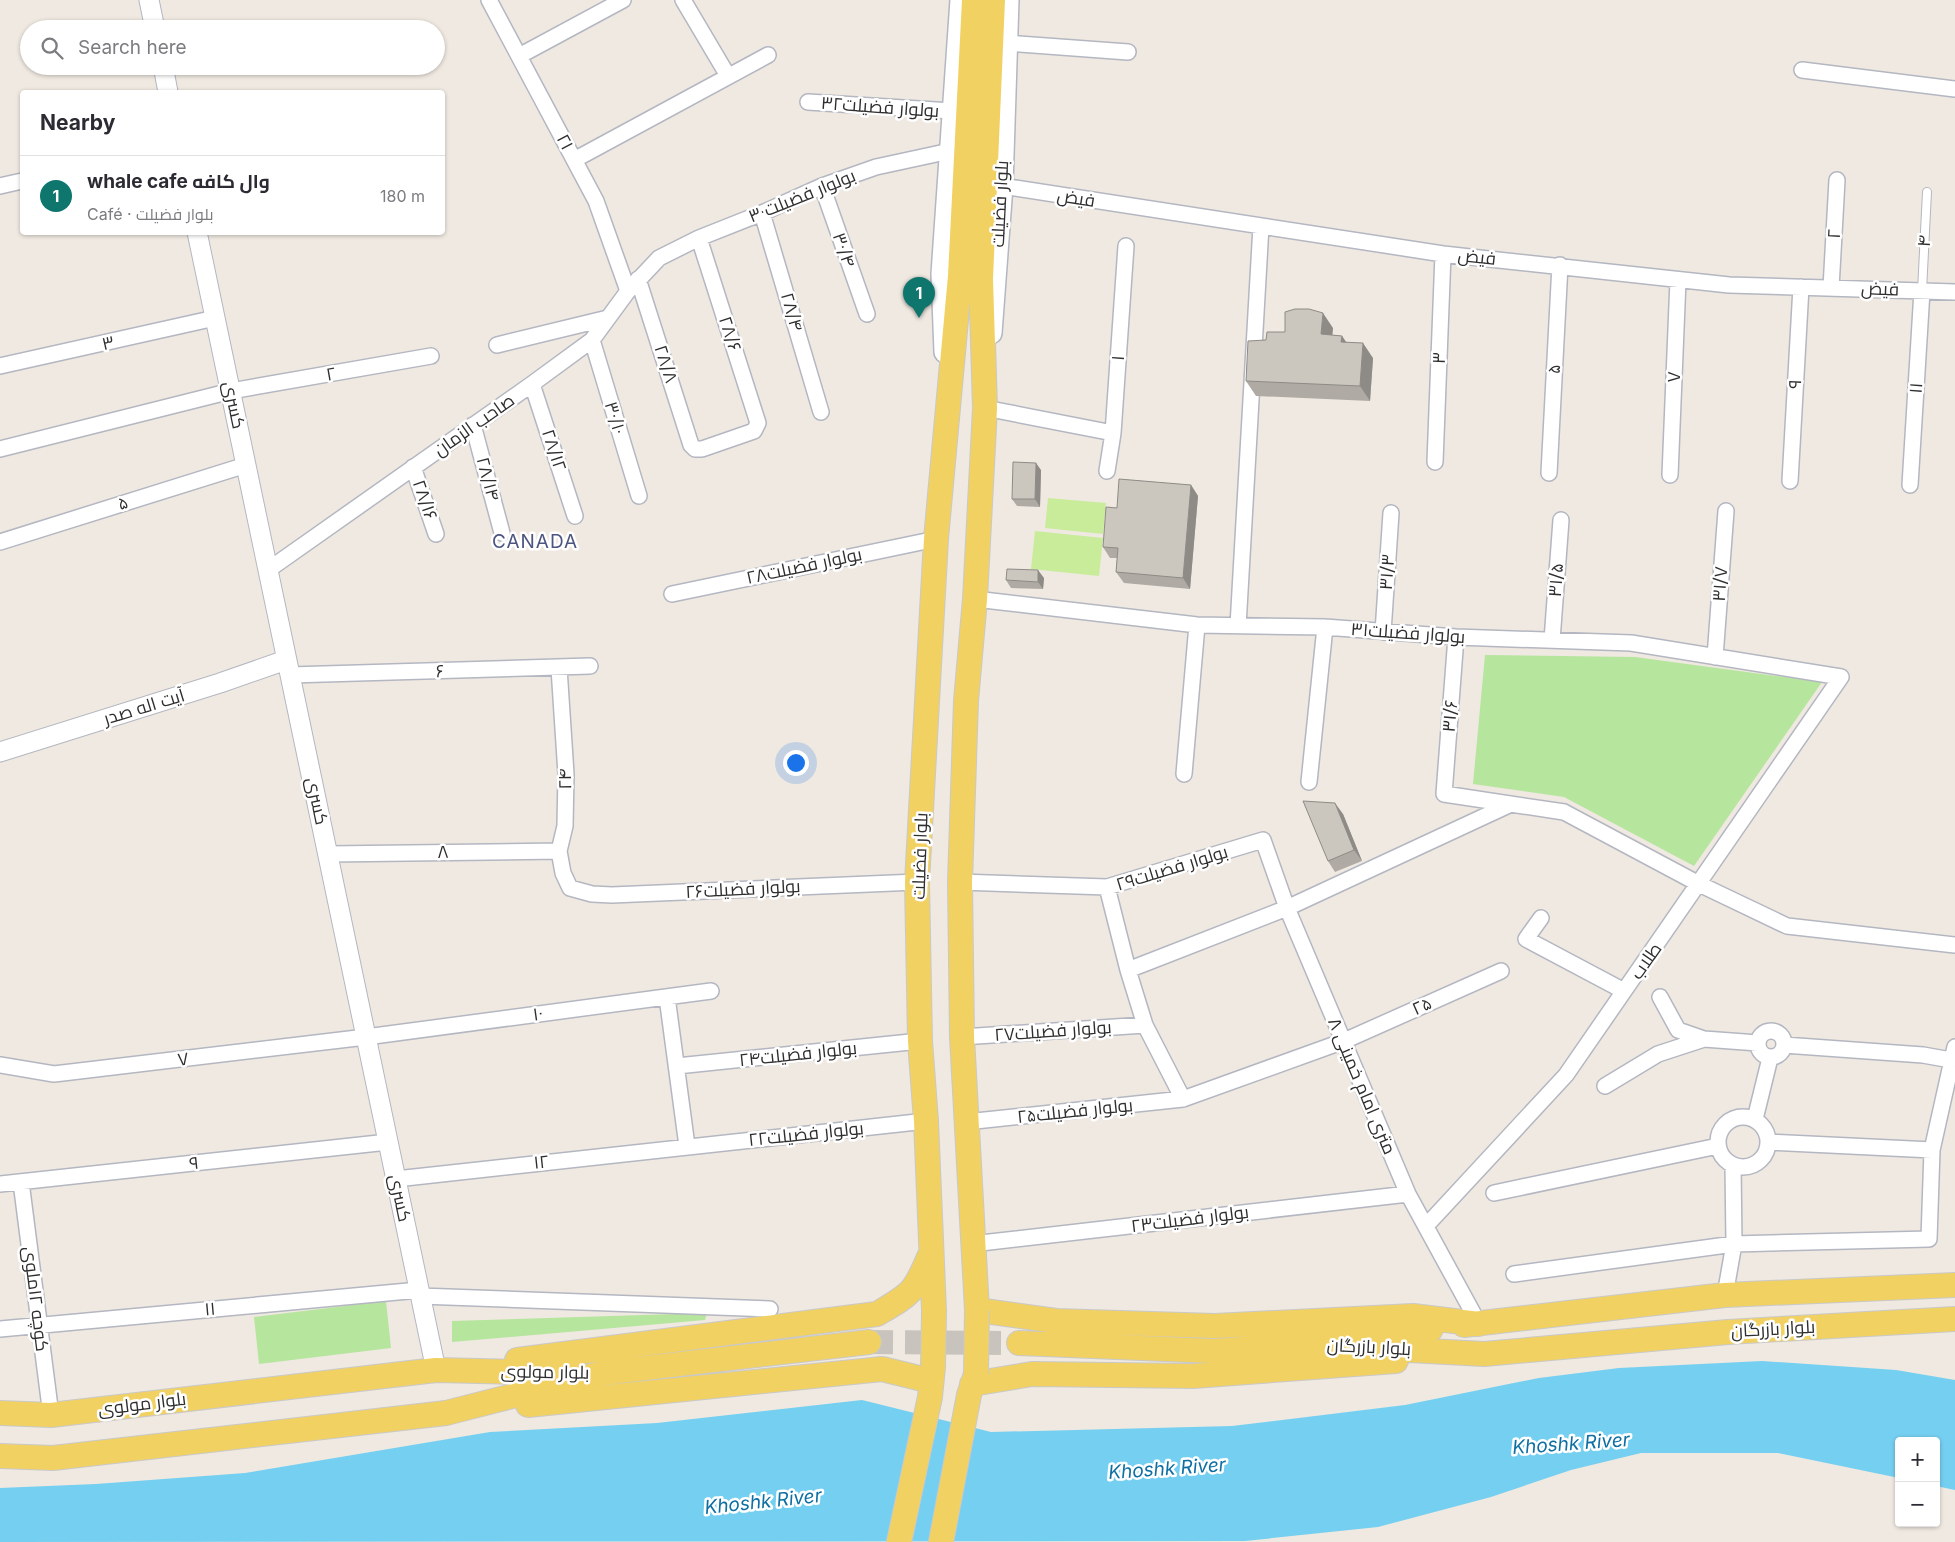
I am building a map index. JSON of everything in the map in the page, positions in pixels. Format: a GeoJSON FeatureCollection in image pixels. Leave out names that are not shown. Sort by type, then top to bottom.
{"type":"FeatureCollection","features":[{"type":"Feature","properties":{"kind":"main road","name":"بلوار فضیلت"},"geometry":{"type":"LineString","coordinates":[[947,401],[942,274],[960,0]]}},
{"type":"Feature","properties":{"kind":"main road","name":"بلوار فضیلت"},"geometry":{"type":"LineString","coordinates":[[974,0],[970,278],[985,408]]}},
{"type":"Feature","properties":{"kind":"main road","name":"بلوار فضیلت"},"geometry":{"type":"LineString","coordinates":[[899,1542],[931,1382],[934,1310],[926,1121],[920,1041],[917,882],[936,539],[947,401],[970,278],[993,0]]}},
{"type":"Feature","properties":{"kind":"main road","name":"بلوار فضیلت"},"geometry":{"type":"LineString","coordinates":[[941,1542],[972,1384],[977,1310],[962,1037],[960,882],[966,701],[975,599],[985,408],[1002,186],[1008,0]]}},
{"type":"Feature","properties":{"kind":"main road"},"geometry":{"type":"LineString","coordinates":[[928,698],[966,701]]}},
{"type":"Feature","properties":{"kind":"main road"},"geometry":{"type":"LineString","coordinates":[[436,1370],[877,1314],[904,1298],[917,1285],[932,1250]]}},
{"type":"Feature","properties":{"kind":"main road","name":"بلوار بازرگان"},"geometry":{"type":"LineString","coordinates":[[1310,1344],[1725,1295],[1955,1285]]}},
{"type":"Feature","properties":{"kind":"main road"},"geometry":{"type":"LineString","coordinates":[[977,1310],[1056,1321],[1205,1326],[1413,1316],[1479,1324]]}},
{"type":"Feature","properties":{"kind":"main road","name":"بلوار بازرگان"},"geometry":{"type":"LineString","coordinates":[[1310,1344],[1484,1354],[1728,1332],[1955,1319]]}},
{"type":"Feature","properties":{"kind":"main road"},"geometry":{"type":"LineString","coordinates":[[603,1374],[868,1342]]}},
{"type":"Feature","properties":{"kind":"main road"},"geometry":{"type":"LineString","coordinates":[[1019,1343],[1214,1351],[1310,1344]]}},
{"type":"Feature","properties":{"kind":"main road"},"geometry":{"type":"LineString","coordinates":[[972,1384],[1032,1374],[1193,1376],[1484,1354]]}},
{"type":"Feature","properties":{"kind":"main road"},"geometry":{"type":"LineString","coordinates":[[446,1413],[882,1369],[931,1382]]}},
{"type":"Feature","properties":{"kind":"main road","name":"بلوار مولوی"},"geometry":{"type":"LineString","coordinates":[[0,1413],[51,1415],[436,1370],[603,1374]]}},
{"type":"Feature","properties":{"kind":"main road","name":"بلوار مولوی"},"geometry":{"type":"LineString","coordinates":[[0,1456],[53,1458],[446,1413],[603,1374]]}},
{"type":"Feature","properties":{"kind":"street"},"geometry":{"type":"LineString","coordinates":[[149,0],[153,20]]}},
{"type":"Feature","properties":{"kind":"street","name":"۲۱"},"geometry":{"type":"LineString","coordinates":[[489,0],[596,201],[628,291]]}},
{"type":"Feature","properties":{"kind":"street"},"geometry":{"type":"LineString","coordinates":[[519,56],[623,0]]}},
{"type":"Feature","properties":{"kind":"street"},"geometry":{"type":"LineString","coordinates":[[683,0],[728,76]]}},
{"type":"Feature","properties":{"kind":"street"},"geometry":{"type":"LineString","coordinates":[[1006,44],[1128,52]]}},
{"type":"Feature","properties":{"kind":"street"},"geometry":{"type":"LineString","coordinates":[[574,160],[768,55]]}},
{"type":"Feature","properties":{"kind":"street"},"geometry":{"type":"LineString","coordinates":[[1802,70],[1955,89]]}},
{"type":"Feature","properties":{"kind":"street"},"geometry":{"type":"LineString","coordinates":[[165,75],[168,90]]}},
{"type":"Feature","properties":{"kind":"street","name":"بولوار فضیلت۳۲"},"geometry":{"type":"LineString","coordinates":[[808,102],[952,111]]}},
{"type":"Feature","properties":{"kind":"street","name":"بولوار فضیلت۳۰"},"geometry":{"type":"LineString","coordinates":[[659,258],[699,238],[762,213],[822,186],[876,167],[950,151]]}},
{"type":"Feature","properties":{"kind":"street","name":"۲"},"geometry":{"type":"LineString","coordinates":[[1832,288],[1837,180]]}},
{"type":"Feature","properties":{"kind":"street"},"geometry":{"type":"LineString","coordinates":[[0,186],[20,181]]}},
{"type":"Feature","properties":{"kind":"street","name":"۳۰/۴"},"geometry":{"type":"LineString","coordinates":[[822,186],[867,314]]}},
{"type":"Feature","properties":{"kind":"street","name":"فیض"},"geometry":{"type":"LineString","coordinates":[[1002,186],[1443,254],[1729,285],[1955,292]]}},
{"type":"Feature","properties":{"kind":"street","name":"۲۸/۴"},"geometry":{"type":"LineString","coordinates":[[762,213],[821,412]]}},
{"type":"Feature","properties":{"kind":"street"},"geometry":{"type":"LineString","coordinates":[[1238,626],[1261,226]]}},
{"type":"Feature","properties":{"kind":"street","name":"کسری"},"geometry":{"type":"LineString","coordinates":[[199,235],[436,1370]]}},
{"type":"Feature","properties":{"kind":"street","name":"۲۸/۶"},"geometry":{"type":"LineString","coordinates":[[696,449],[702,449],[754,430],[758,423],[699,238]]}},
{"type":"Feature","properties":{"kind":"street","name":"۱"},"geometry":{"type":"LineString","coordinates":[[1107,471],[1113,433],[1126,246]]}},
{"type":"Feature","properties":{"kind":"street","name":"۳"},"geometry":{"type":"LineString","coordinates":[[1435,462],[1443,254]]}},
{"type":"Feature","properties":{"kind":"street","name":"صاحب الزمان"},"geometry":{"type":"LineString","coordinates":[[268,570],[592,340],[628,291],[659,258]]}},
{"type":"Feature","properties":{"kind":"street","name":"۵"},"geometry":{"type":"LineString","coordinates":[[1549,473],[1560,266]]}},
{"type":"Feature","properties":{"kind":"street","name":"۲۸/۸"},"geometry":{"type":"LineString","coordinates":[[638,279],[692,445],[696,449]]}},
{"type":"Feature","properties":{"kind":"street","name":"۷"},"geometry":{"type":"LineString","coordinates":[[1670,475],[1678,280]]}},
{"type":"Feature","properties":{"kind":"street","name":"۹"},"geometry":{"type":"LineString","coordinates":[[1790,481],[1801,287]]}},
{"type":"Feature","properties":{"kind":"street","name":"۱۱"},"geometry":{"type":"LineString","coordinates":[[1910,485],[1922,290]]}},
{"type":"Feature","properties":{"kind":"street","name":"۳"},"geometry":{"type":"LineString","coordinates":[[0,366],[215,318]]}},
{"type":"Feature","properties":{"kind":"street"},"geometry":{"type":"LineString","coordinates":[[497,345],[608,318]]}},
{"type":"Feature","properties":{"kind":"street","name":"۳۰/۱۰"},"geometry":{"type":"LineString","coordinates":[[592,340],[639,496]]}},
{"type":"Feature","properties":{"kind":"street","name":"۲"},"geometry":{"type":"LineString","coordinates":[[0,449],[231,391],[432,356]]}},
{"type":"Feature","properties":{"kind":"street","name":"۲۸/۱۲"},"geometry":{"type":"LineString","coordinates":[[532,384],[575,516]]}},
{"type":"Feature","properties":{"kind":"street"},"geometry":{"type":"LineString","coordinates":[[985,408],[1113,433]]}},
{"type":"Feature","properties":{"kind":"street","name":"۲۸/۱۴"},"geometry":{"type":"LineString","coordinates":[[473,425],[502,534]]}},
{"type":"Feature","properties":{"kind":"street","name":"۵"},"geometry":{"type":"LineString","coordinates":[[1,536],[246,465]]}},
{"type":"Feature","properties":{"kind":"street","name":"۲۸/۱۶"},"geometry":{"type":"LineString","coordinates":[[413,467],[436,534]]}},
{"type":"Feature","properties":{"kind":"street","name":"۳۱/۷"},"geometry":{"type":"LineString","coordinates":[[1715,657],[1726,511]]}},
{"type":"Feature","properties":{"kind":"street","name":"۳۱/۳"},"geometry":{"type":"LineString","coordinates":[[1384,632],[1391,513]]}},
{"type":"Feature","properties":{"kind":"street","name":"۳۱/۵"},"geometry":{"type":"LineString","coordinates":[[1552,640],[1561,520]]}},
{"type":"Feature","properties":{"kind":"street","name":"بولوار فضیلت۲۸"},"geometry":{"type":"LineString","coordinates":[[672,594],[936,539]]}},
{"type":"Feature","properties":{"kind":"street","name":"بولوار فضیلت۳۱"},"geometry":{"type":"LineString","coordinates":[[975,599],[1197,625],[1325,627],[1456,637],[1631,643],[1841,677]]}},
{"type":"Feature","properties":{"kind":"street"},"geometry":{"type":"LineString","coordinates":[[1184,774],[1197,625]]}},
{"type":"Feature","properties":{"kind":"street"},"geometry":{"type":"LineString","coordinates":[[1310,782],[1325,627]]}},
{"type":"Feature","properties":{"kind":"street","name":"۳۱/۶"},"geometry":{"type":"LineString","coordinates":[[1456,637],[1444,794],[1511,804]]}},
{"type":"Feature","properties":{"kind":"street","name":"۶"},"geometry":{"type":"LineString","coordinates":[[288,667],[559,668],[590,666]]}},
{"type":"Feature","properties":{"kind":"street","name":"آیت اله صدر"},"geometry":{"type":"LineString","coordinates":[[0,752],[220,683],[288,667]]}},
{"type":"Feature","properties":{"kind":"street","name":"۲۴"},"geometry":{"type":"LineString","coordinates":[[559,668],[566,774],[565,826],[559,851],[562,873],[570,888]]}},
{"type":"Feature","properties":{"kind":"street","name":"طلاب"},"geometry":{"type":"LineString","coordinates":[[1426,1226],[1566,1075],[1700,884],[1841,677]]}},
{"type":"Feature","properties":{"kind":"street"},"geometry":{"type":"LineString","coordinates":[[1128,970],[1288,908],[1511,804],[1564,812],[1700,884],[1787,926],[1955,946]]}},
{"type":"Feature","properties":{"kind":"street","name":"بولوار فضیلت۲۹"},"geometry":{"type":"LineString","coordinates":[[960,882],[1107,887],[1263,840]]}},
{"type":"Feature","properties":{"kind":"street","name":"۸ متری امام خمینی"},"geometry":{"type":"LineString","coordinates":[[1263,840],[1288,908],[1408,1194],[1479,1324]]}},
{"type":"Feature","properties":{"kind":"street","name":"۸"},"geometry":{"type":"LineString","coordinates":[[328,854],[559,851]]}},
{"type":"Feature","properties":{"kind":"street","name":"بولوار فضیلت۲۶"},"geometry":{"type":"LineString","coordinates":[[570,888],[592,894],[612,895],[917,882]]}},
{"type":"Feature","properties":{"kind":"street"},"geometry":{"type":"LineString","coordinates":[[1107,887],[1128,970],[1145,1024],[1183,1099]]}},
{"type":"Feature","properties":{"kind":"street"},"geometry":{"type":"LineString","coordinates":[[1541,918],[1526,939],[1624,991]]}},
{"type":"Feature","properties":{"kind":"street","name":"۲۵"},"geometry":{"type":"LineString","coordinates":[[1183,1099],[1344,1041],[1501,971]]}},
{"type":"Feature","properties":{"kind":"street","name":"۱۰"},"geometry":{"type":"LineString","coordinates":[[366,1037],[711,991]]}},
{"type":"Feature","properties":{"kind":"street"},"geometry":{"type":"LineString","coordinates":[[667,997],[687,1146]]}},
{"type":"Feature","properties":{"kind":"street"},"geometry":{"type":"LineString","coordinates":[[1660,997],[1678,1030],[1704,1039],[1758,1043]]}},
{"type":"Feature","properties":{"kind":"street","name":"بولوار فضیلت۲۷"},"geometry":{"type":"LineString","coordinates":[[962,1037],[1145,1024]]}},
{"type":"Feature","properties":{"kind":"street"},"geometry":{"type":"LineString","coordinates":[[1658,1054],[1678,1030]]}},
{"type":"Feature","properties":{"kind":"street"},"geometry":{"type":"LineString","coordinates":[[1770,1031],[1782,1036],[1784,1045],[1778,1056],[1770,1058],[1760,1051],[1758,1043],[1762,1035],[1770,1031]]}},
{"type":"Feature","properties":{"kind":"street","name":"۷"},"geometry":{"type":"LineString","coordinates":[[0,1065],[54,1074],[366,1037]]}},
{"type":"Feature","properties":{"kind":"street"},"geometry":{"type":"LineString","coordinates":[[1605,1086],[1658,1054],[1704,1039]]}},
{"type":"Feature","properties":{"kind":"street"},"geometry":{"type":"LineString","coordinates":[[1923,1055],[1955,1040]]}},
{"type":"Feature","properties":{"kind":"street","name":"بولوار فضیلت۲۴"},"geometry":{"type":"LineString","coordinates":[[676,1066],[920,1041]]}},
{"type":"Feature","properties":{"kind":"street"},"geometry":{"type":"LineString","coordinates":[[1514,1274],[1734,1244],[1929,1239],[1932,1150],[1953,1053],[1923,1055],[1784,1045]]}},
{"type":"Feature","properties":{"kind":"street"},"geometry":{"type":"LineString","coordinates":[[1755,1119],[1770,1058]]}},
{"type":"Feature","properties":{"kind":"street","name":"بولوار فضیلت۲۵"},"geometry":{"type":"LineString","coordinates":[[966,1122],[1183,1099]]}},
{"type":"Feature","properties":{"kind":"street"},"geometry":{"type":"LineString","coordinates":[[1740,1117],[1755,1119],[1765,1129],[1768,1142],[1762,1158],[1749,1166],[1733,1165],[1721,1154],[1718,1146],[1720,1130],[1725,1124],[1740,1117]]}},
{"type":"Feature","properties":{"kind":"street","name":"بولوار فضیلت۲۲"},"geometry":{"type":"LineString","coordinates":[[687,1146],[926,1121]]}},
{"type":"Feature","properties":{"kind":"street","name":"۹"},"geometry":{"type":"LineString","coordinates":[[0,1184],[388,1142]]}},
{"type":"Feature","properties":{"kind":"street"},"geometry":{"type":"LineString","coordinates":[[1768,1142],[1932,1150]]}},
{"type":"Feature","properties":{"kind":"street","name":"۱۲"},"geometry":{"type":"LineString","coordinates":[[396,1179],[687,1146]]}},
{"type":"Feature","properties":{"kind":"street"},"geometry":{"type":"LineString","coordinates":[[1494,1192],[1718,1146]]}},
{"type":"Feature","properties":{"kind":"street"},"geometry":{"type":"LineString","coordinates":[[1725,1295],[1734,1244],[1733,1165]]}},
{"type":"Feature","properties":{"kind":"street","name":"کوچه ۱۲ملوی"},"geometry":{"type":"LineString","coordinates":[[21,1182],[51,1415]]}},
{"type":"Feature","properties":{"kind":"street","name":"بولوار فضیلت۲۳"},"geometry":{"type":"LineString","coordinates":[[972,1244],[1408,1194]]}},
{"type":"Feature","properties":{"kind":"street","name":"۱۱"},"geometry":{"type":"LineString","coordinates":[[0,1329],[420,1293],[770,1309]]}},
{"type":"Feature","properties":{"kind":"lane","name":"۴"},"geometry":{"type":"LineString","coordinates":[[1922,290],[1927,192]]}},
{"type":"Feature","properties":{"kind":"green space"},"geometry":{"type":"Polygon","coordinates":[[[1048,498],[1106,503],[1103,534],[1045,528],[1048,498]]]}},
{"type":"Feature","properties":{"kind":"green space"},"geometry":{"type":"Polygon","coordinates":[[[1035,531],[1103,538],[1099,576],[1031,569],[1035,531]]]}},
{"type":"Feature","properties":{"kind":"green space"},"geometry":{"type":"Polygon","coordinates":[[[1485,655],[1635,657],[1822,682],[1694,866],[1564,797],[1473,784],[1485,655]]]}},
{"type":"Feature","properties":{"kind":"green space"},"geometry":{"type":"Polygon","coordinates":[[[386,1301],[391,1348],[259,1364],[254,1317],[386,1301]]]}},
{"type":"Feature","properties":{"kind":"green space"},"geometry":{"type":"Polygon","coordinates":[[[707,1313],[705,1320],[452,1342],[452,1321],[707,1313]]]}},
{"type":"Feature","properties":{"kind":"water","name":"Khoshk River"},"geometry":{"type":"Polygon","coordinates":[[[1762,1361],[1896,1370],[1955,1380],[1955,1490],[1940,1487],[1940,1437],[1895,1437],[1895,1477],[1778,1453],[1641,1453],[1571,1470],[1491,1497],[1378,1527],[1245,1541],[0,1542],[0,1488],[96,1484],[245,1473],[490,1432],[657,1423],[862,1400],[991,1432],[1232,1426],[1405,1405],[1539,1378],[1619,1368],[1762,1361]]]}},
{"type":"Feature","properties":{"kind":"building"},"geometry":{"type":"Polygon","coordinates":[[[1295,309],[1309,309],[1323,313],[1321,334],[1342,336],[1341,342],[1363,343],[1360,386],[1246,381],[1248,341],[1266,340],[1267,332],[1285,332],[1285,312],[1295,309]]]}},
{"type":"Feature","properties":{"kind":"building"},"geometry":{"type":"Polygon","coordinates":[[[1013,462],[1036,463],[1035,499],[1012,499],[1013,462]]]}},
{"type":"Feature","properties":{"kind":"building"},"geometry":{"type":"Polygon","coordinates":[[[1119,479],[1191,485],[1183,578],[1116,572],[1118,548],[1103,547],[1106,507],[1117,508],[1119,479]]]}},
{"type":"Feature","properties":{"kind":"building"},"geometry":{"type":"Polygon","coordinates":[[[1007,569],[1038,570],[1038,582],[1006,580],[1007,569]]]}},
{"type":"Feature","properties":{"kind":"building"},"geometry":{"type":"Polygon","coordinates":[[[1303,801],[1335,803],[1354,850],[1328,861],[1303,801]]]}},
{"type":"Feature","properties":{"kind":"tunnel"},"geometry":{"type":"LineString","coordinates":[[869,1342],[1019,1343]]}},
{"type":"Feature","properties":{"kind":"place","name":"whale cafe وال کافه"},"geometry":{"type":"Point","coordinates":[919,318]}},
{"type":"Feature","properties":{"kind":"district","name":"CANADA"},"geometry":{"type":"Point","coordinates":[535,541]}}]}
